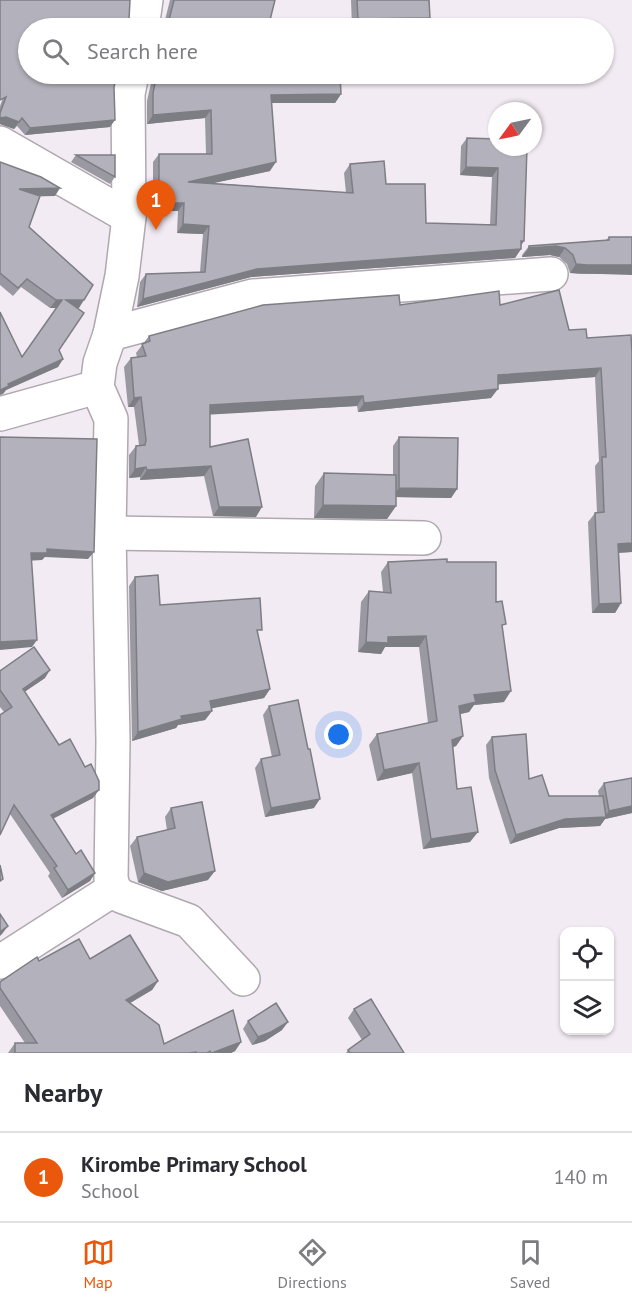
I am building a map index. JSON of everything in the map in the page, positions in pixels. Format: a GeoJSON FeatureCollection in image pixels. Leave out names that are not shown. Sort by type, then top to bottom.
{"type":"FeatureCollection","features":[{"type":"Feature","properties":{"kind":"street"},"geometry":{"type":"LineString","coordinates":[[143,18],[146,0]]}},
{"type":"Feature","properties":{"kind":"street"},"geometry":{"type":"LineString","coordinates":[[130,84],[128,94],[129,217],[122,276],[110,333],[100,363],[97,387],[111,419],[109,532],[111,879],[114,889],[121,896],[189,921],[243,979]]}},
{"type":"Feature","properties":{"kind":"street"},"geometry":{"type":"LineString","coordinates":[[0,142],[129,217]]}},
{"type":"Feature","properties":{"kind":"street"},"geometry":{"type":"LineString","coordinates":[[110,333],[253,296],[552,274]]}},
{"type":"Feature","properties":{"kind":"street"},"geometry":{"type":"LineString","coordinates":[[0,414],[97,387]]}},
{"type":"Feature","properties":{"kind":"street"},"geometry":{"type":"LineString","coordinates":[[109,532],[424,538]]}},
{"type":"Feature","properties":{"kind":"street"},"geometry":{"type":"LineString","coordinates":[[0,962],[114,889]]}},
{"type":"Feature","properties":{"kind":"building"},"geometry":{"type":"Polygon","coordinates":[[[0,0],[130,0],[129,18],[18,18],[18,84],[115,84],[115,120],[30,128],[22,118],[19,122],[6,117],[0,118],[6,97],[0,100],[0,0]]]}},
{"type":"Feature","properties":{"kind":"building"},"geometry":{"type":"Polygon","coordinates":[[[174,0],[275,0],[270,18],[170,18],[174,0]]]}},
{"type":"Feature","properties":{"kind":"building"},"geometry":{"type":"Polygon","coordinates":[[[357,0],[429,0],[430,18],[358,18],[357,0]]]}},
{"type":"Feature","properties":{"kind":"building"},"geometry":{"type":"Polygon","coordinates":[[[155,84],[340,84],[341,94],[271,95],[276,162],[188,182],[353,193],[350,164],[384,161],[386,184],[425,184],[426,223],[496,225],[498,168],[466,167],[467,138],[488,139],[488,156],[527,156],[524,241],[521,241],[521,249],[257,269],[143,299],[146,274],[205,272],[209,226],[183,224],[184,203],[159,203],[159,154],[212,154],[211,110],[153,115],[155,84]]]}},
{"type":"Feature","properties":{"kind":"building"},"geometry":{"type":"Polygon","coordinates":[[[76,155],[115,155],[115,177],[76,155]]]}},
{"type":"Feature","properties":{"kind":"building"},"geometry":{"type":"Polygon","coordinates":[[[0,162],[41,177],[60,188],[19,189],[40,196],[29,227],[93,285],[84,300],[66,300],[84,313],[59,350],[63,359],[8,384],[9,386],[0,390],[0,312],[22,357],[62,300],[56,300],[27,279],[18,288],[0,273],[0,162]]]}},
{"type":"Feature","properties":{"kind":"building"},"geometry":{"type":"Polygon","coordinates":[[[609,237],[632,237],[632,265],[576,264],[573,255],[565,248],[556,246],[529,248],[529,246],[609,240],[609,237]]]}},
{"type":"Feature","properties":{"kind":"building"},"geometry":{"type":"Polygon","coordinates":[[[559,290],[569,330],[586,329],[587,338],[631,335],[632,543],[618,544],[621,603],[599,604],[595,513],[604,512],[602,457],[606,457],[601,368],[498,375],[498,389],[364,403],[363,396],[210,405],[210,447],[248,439],[262,507],[219,507],[211,466],[135,469],[136,446],[145,445],[146,440],[141,397],[134,398],[131,358],[146,356],[142,344],[150,341],[149,336],[263,305],[399,295],[400,305],[499,291],[500,305],[559,290]]]}},
{"type":"Feature","properties":{"kind":"building"},"geometry":{"type":"Polygon","coordinates":[[[0,437],[97,439],[94,552],[47,549],[47,553],[31,553],[37,640],[0,642],[0,437]]]}},
{"type":"Feature","properties":{"kind":"building"},"geometry":{"type":"Polygon","coordinates":[[[399,437],[458,438],[457,489],[399,488],[399,437]]]}},
{"type":"Feature","properties":{"kind":"building"},"geometry":{"type":"Polygon","coordinates":[[[324,473],[396,475],[396,506],[323,505],[324,473]]]}},
{"type":"Feature","properties":{"kind":"building"},"geometry":{"type":"Polygon","coordinates":[[[447,559],[447,562],[496,562],[496,602],[502,601],[506,624],[502,625],[511,691],[474,695],[476,702],[459,706],[463,736],[452,740],[457,789],[471,787],[478,832],[431,839],[419,763],[384,770],[377,734],[437,721],[426,636],[388,637],[388,643],[366,642],[369,591],[391,593],[388,562],[447,559]]]}},
{"type":"Feature","properties":{"kind":"building"},"geometry":{"type":"Polygon","coordinates":[[[158,575],[160,605],[260,598],[262,630],[257,630],[270,689],[210,701],[212,711],[181,716],[182,719],[138,732],[135,577],[158,575]]]}},
{"type":"Feature","properties":{"kind":"building"},"geometry":{"type":"Polygon","coordinates":[[[34,647],[50,670],[23,689],[59,745],[70,739],[85,767],[91,764],[99,781],[99,790],[51,815],[76,854],[81,850],[95,873],[68,890],[54,868],[57,866],[14,805],[0,835],[0,715],[12,707],[0,690],[0,671],[34,647]]]}},
{"type":"Feature","properties":{"kind":"building"},"geometry":{"type":"Polygon","coordinates":[[[298,700],[320,799],[271,808],[261,759],[280,755],[269,706],[298,700]]]}},
{"type":"Feature","properties":{"kind":"building"},"geometry":{"type":"Polygon","coordinates":[[[526,734],[529,779],[542,775],[549,796],[603,796],[606,817],[565,819],[516,835],[495,770],[492,737],[526,734]]]}},
{"type":"Feature","properties":{"kind":"building"},"geometry":{"type":"Polygon","coordinates":[[[632,778],[632,806],[609,811],[604,783],[632,778]]]}},
{"type":"Feature","properties":{"kind":"building"},"geometry":{"type":"Polygon","coordinates":[[[202,802],[215,871],[168,882],[144,873],[137,837],[175,828],[171,808],[202,802]]]}},
{"type":"Feature","properties":{"kind":"building"},"geometry":{"type":"Polygon","coordinates":[[[0,865],[3,879],[0,881],[0,865]]]}},
{"type":"Feature","properties":{"kind":"building"},"geometry":{"type":"Polygon","coordinates":[[[0,914],[8,926],[0,932],[0,914]]]}},
{"type":"Feature","properties":{"kind":"building"},"geometry":{"type":"Polygon","coordinates":[[[130,935],[158,981],[126,1000],[159,1025],[164,1044],[233,1010],[241,1042],[212,1053],[210,1051],[207,1053],[15,1053],[15,1043],[37,1043],[0,988],[0,982],[37,957],[39,961],[79,939],[90,959],[130,935]]]}},
{"type":"Feature","properties":{"kind":"building"},"geometry":{"type":"Polygon","coordinates":[[[371,999],[404,1053],[350,1053],[348,1050],[370,1034],[354,1009],[371,999]]]}},
{"type":"Feature","properties":{"kind":"building"},"geometry":{"type":"Polygon","coordinates":[[[276,1003],[288,1022],[258,1037],[248,1021],[276,1003]]]}},
{"type":"Feature","properties":{"kind":"place","name":"Kirombe Primary School"},"geometry":{"type":"Point","coordinates":[156,230]}}]}
